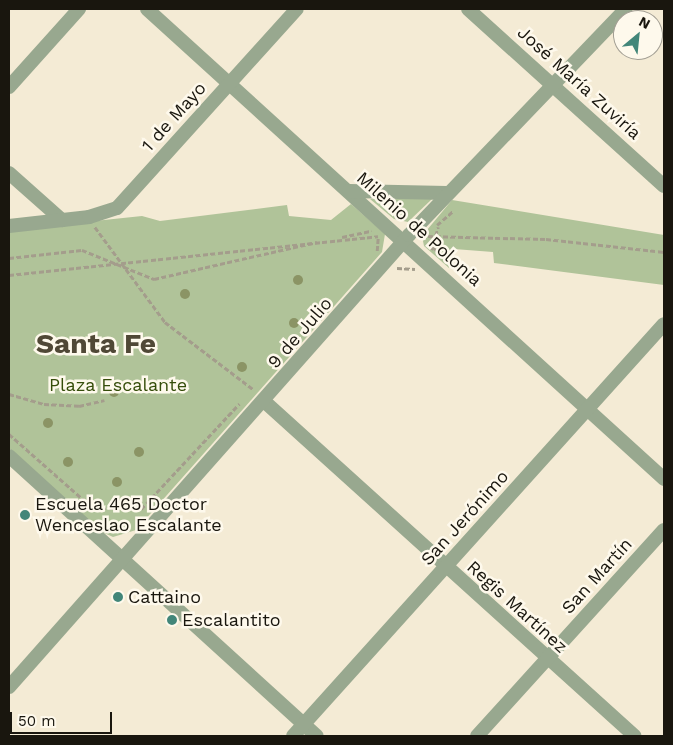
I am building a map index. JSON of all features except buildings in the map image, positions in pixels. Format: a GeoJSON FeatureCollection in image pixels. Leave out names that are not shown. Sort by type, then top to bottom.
{"type":"FeatureCollection","features":[{"type":"Feature","properties":{"kind":"street"},"geometry":{"type":"LineString","coordinates":[[9,87],[79,9]]}},
{"type":"Feature","properties":{"kind":"street","name":"Milenio de Polonia"},"geometry":{"type":"LineString","coordinates":[[147,9],[381,220],[404,237],[664,479]]}},
{"type":"Feature","properties":{"kind":"street","name":"1 de Mayo"},"geometry":{"type":"LineString","coordinates":[[9,226],[89,217],[122,204],[297,9]]}},
{"type":"Feature","properties":{"kind":"street","name":"José María Zuviría"},"geometry":{"type":"LineString","coordinates":[[468,9],[664,186]]}},
{"type":"Feature","properties":{"kind":"street","name":"9 de Julio"},"geometry":{"type":"LineString","coordinates":[[9,687],[265,402],[404,237],[427,216],[626,9]]}},
{"type":"Feature","properties":{"kind":"street"},"geometry":{"type":"LineString","coordinates":[[9,173],[62,220]]}},
{"type":"Feature","properties":{"kind":"street"},"geometry":{"type":"LineString","coordinates":[[349,191],[447,194]]}},
{"type":"Feature","properties":{"kind":"street","name":"San Jerónimo"},"geometry":{"type":"LineString","coordinates":[[293,736],[664,324]]}},
{"type":"Feature","properties":{"kind":"street","name":"Regis Martínez"},"geometry":{"type":"LineString","coordinates":[[265,402],[547,660],[635,736]]}},
{"type":"Feature","properties":{"kind":"street"},"geometry":{"type":"LineString","coordinates":[[9,456],[317,736]]}},
{"type":"Feature","properties":{"kind":"street","name":"San Martín"},"geometry":{"type":"LineString","coordinates":[[477,736],[664,530]]}},
{"type":"Feature","properties":{"kind":"path"},"geometry":{"type":"LineString","coordinates":[[427,216],[438,227],[458,205]]}},
{"type":"Feature","properties":{"kind":"path"},"geometry":{"type":"LineString","coordinates":[[89,217],[119,264],[165,322],[252,390]]}},
{"type":"Feature","properties":{"kind":"path"},"geometry":{"type":"LineString","coordinates":[[9,275],[119,264],[331,238],[372,231],[381,220]]}},
{"type":"Feature","properties":{"kind":"path"},"geometry":{"type":"LineString","coordinates":[[365,226],[378,236]]}},
{"type":"Feature","properties":{"kind":"path"},"geometry":{"type":"LineString","coordinates":[[370,258],[377,251],[378,236]]}},
{"type":"Feature","properties":{"kind":"path"},"geometry":{"type":"LineString","coordinates":[[9,258],[82,250],[154,279],[331,238],[378,236],[546,239],[664,252]]}},
{"type":"Feature","properties":{"kind":"path"},"geometry":{"type":"LineString","coordinates":[[433,247],[449,261]]}},
{"type":"Feature","properties":{"kind":"path"},"geometry":{"type":"LineString","coordinates":[[9,434],[94,509],[141,509],[259,382]]}},
{"type":"Feature","properties":{"kind":"path"},"geometry":{"type":"LineString","coordinates":[[9,394],[44,404],[79,406],[104,400]]}},
{"type":"Feature","properties":{"kind":"green space"},"geometry":{"type":"Polygon","coordinates":[[[370,199],[432,199],[408,222],[394,219],[370,199]]]}},
{"type":"Feature","properties":{"kind":"green space"},"geometry":{"type":"Polygon","coordinates":[[[452,200],[664,235],[664,285],[494,263],[493,252],[454,249],[449,268],[424,246],[422,236],[452,200]]]}},
{"type":"Feature","properties":{"kind":"green space","name":"Plaza Escalante"},"geometry":{"type":"Polygon","coordinates":[[[351,204],[385,234],[382,252],[136,530],[113,537],[100,531],[9,448],[9,230],[142,216],[160,221],[287,205],[289,216],[331,220],[351,204]]]}},
{"type":"Feature","properties":{"kind":"place","name":"Escuela 465 Doctor Wenceslao Escalante"},"geometry":{"type":"Point","coordinates":[25,515]}},
{"type":"Feature","properties":{"kind":"place","name":"Cattaino"},"geometry":{"type":"Point","coordinates":[118,597]}},
{"type":"Feature","properties":{"kind":"place","name":"Escalantito"},"geometry":{"type":"Point","coordinates":[172,620]}},
{"type":"Feature","properties":{"kind":"district","name":"Santa Fe"},"geometry":{"type":"Point","coordinates":[96,344]}}]}
